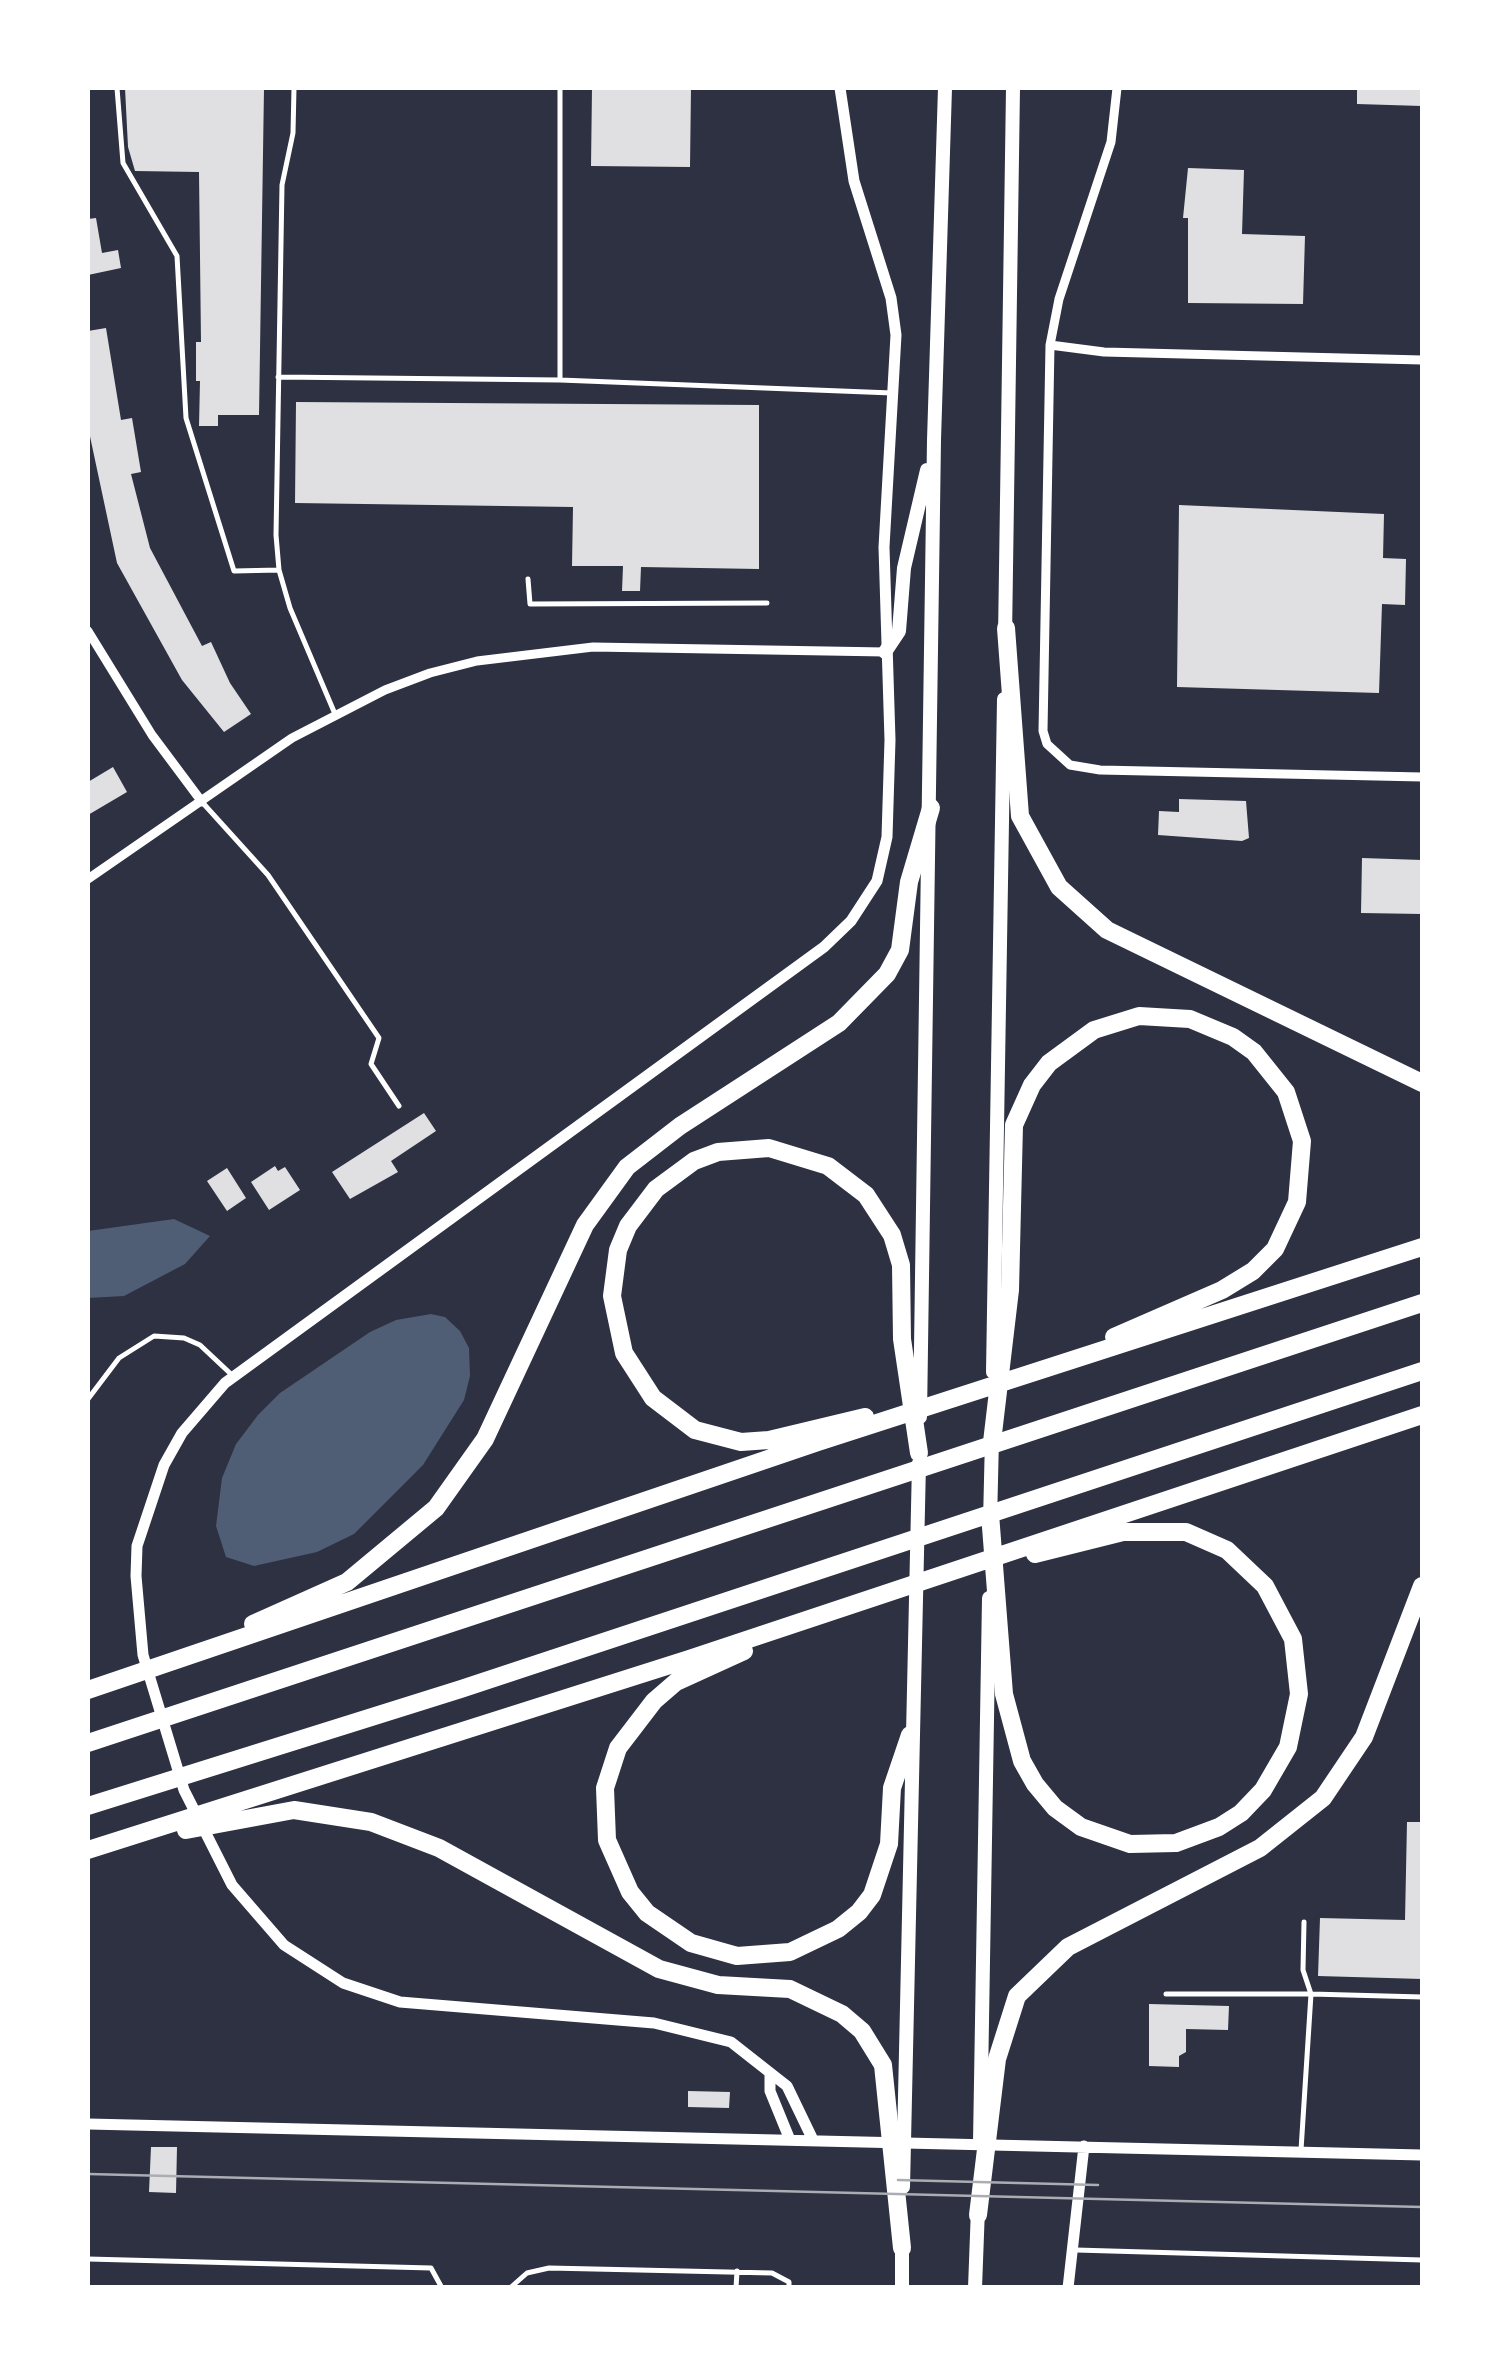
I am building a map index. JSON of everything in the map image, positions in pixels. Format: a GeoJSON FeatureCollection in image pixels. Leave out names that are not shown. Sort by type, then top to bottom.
{"type":"FeatureCollection","features":[{"type":"Feature","properties":{"kind":"highway"},"geometry":{"type":"LineString","coordinates":[[1006,628],[1020,816],[1060,887],[1107,930],[1422,1083]]}},
{"type":"Feature","properties":{"kind":"highway"},"geometry":{"type":"LineString","coordinates":[[182,1659],[347,1582],[436,1508],[484,1439],[585,1226],[626,1167],[680,1126],[839,1023],[887,974],[900,950],[910,882],[931,808]]}},
{"type":"Feature","properties":{"kind":"highway"},"geometry":{"type":"LineString","coordinates":[[992,1442],[1014,1125],[1032,1085],[1070,1044],[1114,1022],[1139,1016],[1175,1017],[1210,1025],[1233,1037],[1272,1070],[1294,1111],[1303,1172],[1298,1202],[1275,1249],[1253,1271],[1222,1290],[1050,1367]]}},
{"type":"Feature","properties":{"kind":"highway"},"geometry":{"type":"LineString","coordinates":[[919,1453],[902,1339],[900,1266],[882,1216],[850,1181],[794,1152],[743,1147],[694,1162],[642,1204],[618,1250],[612,1296],[624,1353],[653,1398],[695,1430],[741,1442],[770,1440],[954,1399]]}},
{"type":"Feature","properties":{"kind":"highway"},"geometry":{"type":"LineString","coordinates":[[88,1690],[484,1554],[1422,1246]]}},
{"type":"Feature","properties":{"kind":"highway"},"geometry":{"type":"LineString","coordinates":[[88,1744],[1422,1303]]}},
{"type":"Feature","properties":{"kind":"highway"},"geometry":{"type":"LineString","coordinates":[[88,1806],[478,1683],[1422,1371]]}},
{"type":"Feature","properties":{"kind":"highway"},"geometry":{"type":"LineString","coordinates":[[88,1850],[820,1616],[1422,1415]]}},
{"type":"Feature","properties":{"kind":"highway"},"geometry":{"type":"LineString","coordinates":[[942,1574],[1123,1532],[1162,1530],[1210,1540],[1227,1550],[1266,1586],[1293,1640],[1299,1694],[1288,1748],[1263,1790],[1220,1827],[1156,1845],[1104,1838],[1055,1808],[1022,1761],[1004,1694],[996,1648],[990,1514]]}},
{"type":"Feature","properties":{"kind":"highway"},"geometry":{"type":"LineString","coordinates":[[978,2215],[989,2059],[1017,1996],[1048,1962],[1068,1947],[1260,1848],[1322,1798],[1364,1737],[1422,1586]]}},
{"type":"Feature","properties":{"kind":"highway"},"geometry":{"type":"LineString","coordinates":[[820,1616],[676,1682],[634,1723],[612,1763],[604,1814],[615,1864],[630,1892],[667,1930],[716,1952],[764,1956],[815,1943],[838,1929],[872,1896],[889,1844],[892,1788],[910,1735]]}},
{"type":"Feature","properties":{"kind":"highway"},"geometry":{"type":"LineString","coordinates":[[88,1850],[277,1812],[371,1822],[439,1848],[659,1969],[718,1986],[790,1989],[822,2003],[862,2032],[878,2057],[888,2099],[888,2148],[902,2248]]}},
{"type":"Feature","properties":{"kind":"main road"},"geometry":{"type":"LineString","coordinates":[[902,2282],[911,1678],[923,1333],[934,440],[945,88]]}},
{"type":"Feature","properties":{"kind":"main road"},"geometry":{"type":"LineString","coordinates":[[1001,1305],[1013,88]]}},
{"type":"Feature","properties":{"kind":"main road"},"geometry":{"type":"LineString","coordinates":[[885,652],[900,631],[904,568],[934,440]]}},
{"type":"Feature","properties":{"kind":"main road"},"geometry":{"type":"LineString","coordinates":[[990,1514],[992,1442]]}},
{"type":"Feature","properties":{"kind":"main road"},"geometry":{"type":"LineString","coordinates":[[989,2059],[996,1648]]}},
{"type":"Feature","properties":{"kind":"main road"},"geometry":{"type":"LineString","coordinates":[[975,2288],[978,2215]]}},
{"type":"Feature","properties":{"kind":"street"},"geometry":{"type":"LineString","coordinates":[[814,2140],[786,2086],[731,2042],[654,2023],[431,2008],[370,1994],[312,1966],[284,1945],[225,1875],[168,1748],[142,1655],[137,1546],[164,1465],[193,1418],[233,1376],[824,947],[869,898],[886,852],[890,740],[884,547],[896,336],[891,298],[854,181],[840,88]]}},
{"type":"Feature","properties":{"kind":"street"},"geometry":{"type":"LineString","coordinates":[[1117,88],[1111,142],[1060,299],[1050,345],[1043,730],[1058,758],[1070,766],[1100,770],[1422,777]]}},
{"type":"Feature","properties":{"kind":"street"},"geometry":{"type":"LineString","coordinates":[[1050,345],[1104,352],[1422,360]]}},
{"type":"Feature","properties":{"kind":"street"},"geometry":{"type":"LineString","coordinates":[[88,631],[152,734],[202,802]]}},
{"type":"Feature","properties":{"kind":"street"},"geometry":{"type":"LineString","coordinates":[[88,879],[336,714],[430,673],[545,651],[790,647],[885,652]]}},
{"type":"Feature","properties":{"kind":"street"},"geometry":{"type":"LineString","coordinates":[[770,2076],[770,2091],[790,2140]]}},
{"type":"Feature","properties":{"kind":"street"},"geometry":{"type":"LineString","coordinates":[[88,2124],[1422,2155]]}},
{"type":"Feature","properties":{"kind":"street"},"geometry":{"type":"LineString","coordinates":[[1068,2288],[1084,2146]]}},
{"type":"Feature","properties":{"kind":"lane"},"geometry":{"type":"LineString","coordinates":[[117,88],[123,163],[177,256],[186,418],[234,571],[278,570]]}},
{"type":"Feature","properties":{"kind":"lane"},"geometry":{"type":"LineString","coordinates":[[294,88],[293,134],[282,185],[278,570],[308,656],[336,714]]}},
{"type":"Feature","properties":{"kind":"lane"},"geometry":{"type":"LineString","coordinates":[[560,88],[560,380]]}},
{"type":"Feature","properties":{"kind":"lane"},"geometry":{"type":"LineString","coordinates":[[278,377],[560,380],[895,393]]}},
{"type":"Feature","properties":{"kind":"lane"},"geometry":{"type":"LineString","coordinates":[[528,578],[530,604],[767,602]]}},
{"type":"Feature","properties":{"kind":"lane"},"geometry":{"type":"LineString","coordinates":[[202,802],[268,876],[379,1038],[370,1064],[399,1106]]}},
{"type":"Feature","properties":{"kind":"lane"},"geometry":{"type":"LineString","coordinates":[[88,1399],[119,1358],[154,1336],[184,1338],[200,1344],[233,1376]]}},
{"type":"Feature","properties":{"kind":"lane"},"geometry":{"type":"LineString","coordinates":[[1301,2153],[1310,1994],[1303,1970],[1304,1922]]}},
{"type":"Feature","properties":{"kind":"lane"},"geometry":{"type":"LineString","coordinates":[[1166,1994],[1422,1997]]}},
{"type":"Feature","properties":{"kind":"lane"},"geometry":{"type":"LineString","coordinates":[[1073,2250],[1422,2260]]}},
{"type":"Feature","properties":{"kind":"lane"},"geometry":{"type":"LineString","coordinates":[[88,2260],[431,2268],[442,2288]]}},
{"type":"Feature","properties":{"kind":"lane"},"geometry":{"type":"LineString","coordinates":[[510,2288],[527,2272],[549,2268],[772,2272],[789,2282],[790,2288]]}},
{"type":"Feature","properties":{"kind":"lane"},"geometry":{"type":"LineString","coordinates":[[736,2288],[737,2270]]}},
{"type":"Feature","properties":{"kind":"water"},"geometry":{"type":"Polygon","coordinates":[[[174,1219],[210,1236],[185,1264],[124,1296],[88,1298],[88,1231],[174,1219]]]}},
{"type":"Feature","properties":{"kind":"water"},"geometry":{"type":"Polygon","coordinates":[[[431,1314],[445,1317],[460,1331],[469,1348],[470,1376],[464,1400],[423,1465],[354,1534],[317,1552],[254,1566],[226,1557],[216,1526],[222,1478],[236,1444],[258,1415],[280,1393],[370,1332],[396,1320],[431,1314]]]}},
{"type":"Feature","properties":{"kind":"building"},"geometry":{"type":"Polygon","coordinates":[[[125,88],[264,88],[259,415],[218,415],[218,426],[199,426],[199,172],[135,171],[128,147],[125,88]]]}},
{"type":"Feature","properties":{"kind":"building"},"geometry":{"type":"Polygon","coordinates":[[[592,88],[691,88],[690,167],[591,166],[592,88]]]}},
{"type":"Feature","properties":{"kind":"building"},"geometry":{"type":"Polygon","coordinates":[[[1357,88],[1422,88],[1422,106],[1357,104],[1357,88]]]}},
{"type":"Feature","properties":{"kind":"building"},"geometry":{"type":"Polygon","coordinates":[[[1188,168],[1244,170],[1242,234],[1305,236],[1303,304],[1188,303],[1188,218],[1183,218],[1188,168]]]}},
{"type":"Feature","properties":{"kind":"building"},"geometry":{"type":"Polygon","coordinates":[[[96,218],[102,253],[118,250],[121,268],[88,275],[88,219],[96,218]]]}},
{"type":"Feature","properties":{"kind":"building"},"geometry":{"type":"Polygon","coordinates":[[[106,328],[121,420],[132,418],[141,472],[131,474],[150,548],[202,646],[211,642],[230,683],[251,714],[224,732],[182,680],[117,563],[88,427],[88,331],[106,328]]]}},
{"type":"Feature","properties":{"kind":"building"},"geometry":{"type":"Polygon","coordinates":[[[296,402],[759,405],[759,569],[641,567],[640,591],[622,591],[623,566],[572,566],[573,507],[295,503],[296,402]]]}},
{"type":"Feature","properties":{"kind":"building"},"geometry":{"type":"Polygon","coordinates":[[[1179,505],[1384,514],[1383,558],[1406,559],[1405,605],[1382,604],[1379,693],[1177,687],[1179,505]]]}},
{"type":"Feature","properties":{"kind":"building"},"geometry":{"type":"Polygon","coordinates":[[[113,767],[127,792],[88,815],[88,782],[113,767]]]}},
{"type":"Feature","properties":{"kind":"building"},"geometry":{"type":"Polygon","coordinates":[[[1179,799],[1246,801],[1249,838],[1242,841],[1158,835],[1159,811],[1179,812],[1179,799]]]}},
{"type":"Feature","properties":{"kind":"building"},"geometry":{"type":"Polygon","coordinates":[[[1362,858],[1422,860],[1422,914],[1361,913],[1362,858]]]}},
{"type":"Feature","properties":{"kind":"building"},"geometry":{"type":"Polygon","coordinates":[[[424,1113],[436,1131],[391,1161],[398,1172],[350,1199],[332,1172],[424,1113]]]}},
{"type":"Feature","properties":{"kind":"building"},"geometry":{"type":"Polygon","coordinates":[[[275,1166],[278,1171],[285,1167],[300,1190],[269,1210],[251,1182],[275,1166]]]}},
{"type":"Feature","properties":{"kind":"building"},"geometry":{"type":"Polygon","coordinates":[[[227,1168],[246,1198],[227,1211],[207,1181],[227,1168]]]}},
{"type":"Feature","properties":{"kind":"building"},"geometry":{"type":"Polygon","coordinates":[[[1407,1822],[1422,1822],[1422,1979],[1318,1976],[1320,1918],[1405,1920],[1407,1822]]]}},
{"type":"Feature","properties":{"kind":"building"},"geometry":{"type":"Polygon","coordinates":[[[1149,2004],[1229,2006],[1228,2030],[1186,2029],[1186,2052],[1179,2056],[1179,2067],[1149,2066],[1149,2004]]]}},
{"type":"Feature","properties":{"kind":"building"},"geometry":{"type":"Polygon","coordinates":[[[688,2091],[730,2092],[729,2108],[688,2107],[688,2091]]]}},
{"type":"Feature","properties":{"kind":"building"},"geometry":{"type":"Polygon","coordinates":[[[151,2147],[177,2147],[176,2193],[149,2192],[151,2147]]]}},
{"type":"Feature","properties":{"kind":"tram line"},"geometry":{"type":"LineString","coordinates":[[88,2174],[1422,2207]]}},
{"type":"Feature","properties":{"kind":"tram line"},"geometry":{"type":"LineString","coordinates":[[898,2180],[1098,2185]]}}]}
